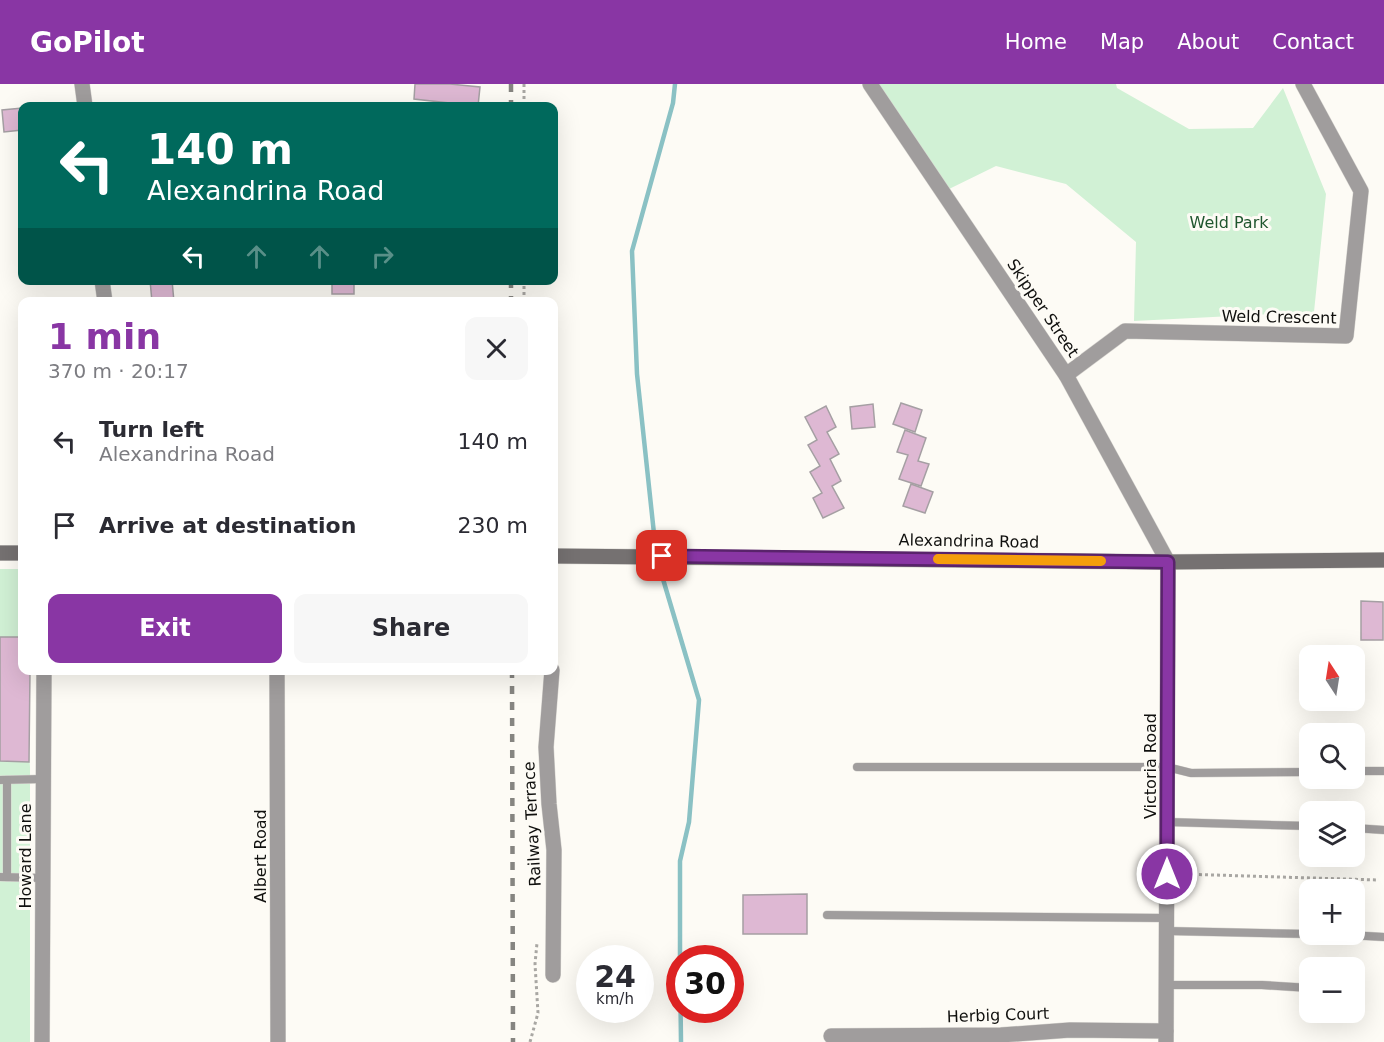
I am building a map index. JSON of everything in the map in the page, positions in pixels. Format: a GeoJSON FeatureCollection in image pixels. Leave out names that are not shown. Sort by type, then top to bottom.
{"type":"FeatureCollection","features":[{"type":"Feature","properties":{"kind":"main road"},"geometry":{"type":"LineString","coordinates":[[0,553],[18,553]]}},
{"type":"Feature","properties":{"kind":"main road","name":"Alexandrina Road"},"geometry":{"type":"LineString","coordinates":[[558,556],[1168,562],[1384,560]]}},
{"type":"Feature","properties":{"kind":"street"},"geometry":{"type":"LineString","coordinates":[[82,84],[84,102]]}},
{"type":"Feature","properties":{"kind":"street","name":"Skipper Street"},"geometry":{"type":"LineString","coordinates":[[870,84],[1066,375],[1168,562]]}},
{"type":"Feature","properties":{"kind":"street","name":"Weld Crescent"},"geometry":{"type":"LineString","coordinates":[[1066,375],[1125,331],[1346,336],[1361,192],[1303,84]]}},
{"type":"Feature","properties":{"kind":"street","name":"Victoria Road"},"geometry":{"type":"LineString","coordinates":[[1166,1037],[1168,562]]}},
{"type":"Feature","properties":{"kind":"street","name":"Howard Lane"},"geometry":{"type":"LineString","coordinates":[[42,1042],[44,675]]}},
{"type":"Feature","properties":{"kind":"street","name":"Albert Road"},"geometry":{"type":"LineString","coordinates":[[277,675],[278,1042]]}},
{"type":"Feature","properties":{"kind":"street","name":"Railway Terrace"},"geometry":{"type":"LineString","coordinates":[[552,675],[546,747],[554,850],[553,975]]}},
{"type":"Feature","properties":{"kind":"street","name":"Herbig Court"},"geometry":{"type":"LineString","coordinates":[[831,1035],[1001,1035],[1070,1030],[1166,1037]]}},
{"type":"Feature","properties":{"kind":"lane"},"geometry":{"type":"LineString","coordinates":[[857,767],[1167,767],[1191,773],[1299,772]]}},
{"type":"Feature","properties":{"kind":"lane"},"geometry":{"type":"LineString","coordinates":[[1365,771],[1384,771]]}},
{"type":"Feature","properties":{"kind":"lane"},"geometry":{"type":"LineString","coordinates":[[43,878],[3,877],[4,780],[44,779]]}},
{"type":"Feature","properties":{"kind":"lane"},"geometry":{"type":"LineString","coordinates":[[1167,822],[1299,826]]}},
{"type":"Feature","properties":{"kind":"lane"},"geometry":{"type":"LineString","coordinates":[[1365,829],[1384,830]]}},
{"type":"Feature","properties":{"kind":"lane"},"geometry":{"type":"LineString","coordinates":[[827,915],[1167,925],[1299,933]]}},
{"type":"Feature","properties":{"kind":"lane"},"geometry":{"type":"LineString","coordinates":[[1365,936],[1384,937]]}},
{"type":"Feature","properties":{"kind":"lane"},"geometry":{"type":"LineString","coordinates":[[1167,985],[1299,987]]}},
{"type":"Feature","properties":{"kind":"path"},"geometry":{"type":"LineString","coordinates":[[524,84],[524,102]]}},
{"type":"Feature","properties":{"kind":"path"},"geometry":{"type":"LineString","coordinates":[[1167,874],[1378,880]]}},
{"type":"Feature","properties":{"kind":"green space","name":"Weld Park"},"geometry":{"type":"Polygon","coordinates":[[[873,84],[1116,84],[1117,88],[1189,129],[1253,128],[1283,88],[1326,194],[1314,312],[1134,321],[1136,242],[1066,184],[996,166],[945,191],[873,84]]]}},
{"type":"Feature","properties":{"kind":"green space"},"geometry":{"type":"Polygon","coordinates":[[[0,569],[18,569],[18,675],[22,675],[30,767],[30,1042],[0,1042],[0,569]]]}},
{"type":"Feature","properties":{"kind":"building"},"geometry":{"type":"Polygon","coordinates":[[[415,84],[480,87],[478,102],[414,99],[415,84]]]}},
{"type":"Feature","properties":{"kind":"building"},"geometry":{"type":"Polygon","coordinates":[[[18,108],[18,130],[4,132],[2,110],[18,108]]]}},
{"type":"Feature","properties":{"kind":"building"},"geometry":{"type":"Polygon","coordinates":[[[150,285],[172,285],[174,297],[152,297],[150,285]]]}},
{"type":"Feature","properties":{"kind":"building"},"geometry":{"type":"Polygon","coordinates":[[[332,285],[354,285],[354,294],[332,294],[332,285]]]}},
{"type":"Feature","properties":{"kind":"building"},"geometry":{"type":"Polygon","coordinates":[[[901,403],[922,410],[915,432],[893,424],[901,403]]]}},
{"type":"Feature","properties":{"kind":"building"},"geometry":{"type":"Polygon","coordinates":[[[873,404],[875,427],[852,429],[850,407],[873,404]]]}},
{"type":"Feature","properties":{"kind":"building"},"geometry":{"type":"Polygon","coordinates":[[[826,406],[836,427],[827,432],[839,454],[830,459],[841,481],[832,486],[844,508],[823,518],[813,498],[822,493],[810,472],[820,466],[808,445],[817,440],[805,417],[826,406]]]}},
{"type":"Feature","properties":{"kind":"building"},"geometry":{"type":"Polygon","coordinates":[[[905,430],[926,438],[918,461],[929,464],[921,486],[899,479],[908,455],[897,452],[905,430]]]}},
{"type":"Feature","properties":{"kind":"building"},"geometry":{"type":"Polygon","coordinates":[[[911,484],[933,492],[925,513],[903,506],[911,484]]]}},
{"type":"Feature","properties":{"kind":"building"},"geometry":{"type":"Polygon","coordinates":[[[1361,601],[1383,602],[1383,640],[1361,640],[1361,601]]]}},
{"type":"Feature","properties":{"kind":"building"},"geometry":{"type":"Polygon","coordinates":[[[0,637],[18,637],[18,675],[30,675],[29,762],[0,761],[0,637]]]}},
{"type":"Feature","properties":{"kind":"building"},"geometry":{"type":"Polygon","coordinates":[[[807,894],[807,934],[743,934],[743,895],[807,894]]]}},
{"type":"Feature","properties":{"kind":"waterway"},"geometry":{"type":"LineString","coordinates":[[655,543],[637,374],[632,251],[673,103],[675,84]]}},
{"type":"Feature","properties":{"kind":"waterway"},"geometry":{"type":"LineString","coordinates":[[660,569],[699,700],[689,822],[680,861],[680,945]]}},
{"type":"Feature","properties":{"kind":"waterway"},"geometry":{"type":"LineString","coordinates":[[681,1023],[681,1042]]}},
{"type":"Feature","properties":{"kind":"railway"},"geometry":{"type":"LineString","coordinates":[[511,84],[511,102]]}},
{"type":"Feature","properties":{"kind":"railway"},"geometry":{"type":"LineString","coordinates":[[511,285],[511,297]]}},
{"type":"Feature","properties":{"kind":"railway"},"geometry":{"type":"LineString","coordinates":[[512,675],[513,1042]]}},
{"type":"Feature","properties":{"kind":"slow traffic"},"geometry":{"type":"LineString","coordinates":[[938,559],[1101,561]]}},
{"type":"Feature","properties":{"kind":"route"},"geometry":{"type":"LineString","coordinates":[[662,556],[1168,562],[1167,874]]}}]}
